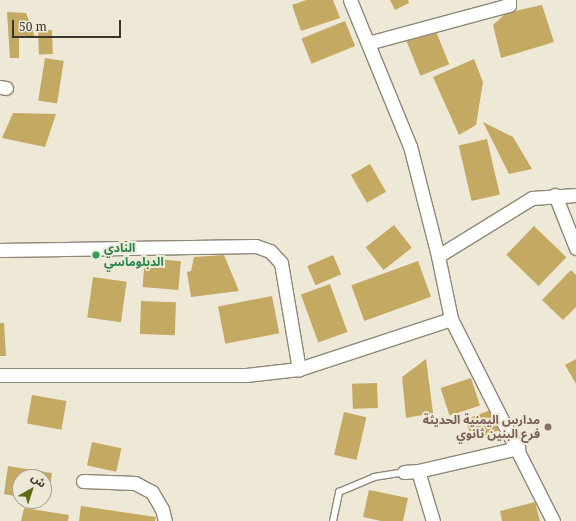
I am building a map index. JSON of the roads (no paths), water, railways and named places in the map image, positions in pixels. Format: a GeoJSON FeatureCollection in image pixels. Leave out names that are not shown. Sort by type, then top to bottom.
{"type":"FeatureCollection","features":[{"type":"Feature","properties":{"kind":"street"},"geometry":{"type":"LineString","coordinates":[[350,0],[410,146],[438,256],[451,320],[518,448],[553,521]]}},
{"type":"Feature","properties":{"kind":"street"},"geometry":{"type":"LineString","coordinates":[[368,42],[509,5],[509,0]]}},
{"type":"Feature","properties":{"kind":"street"},"geometry":{"type":"LineString","coordinates":[[438,256],[532,198],[555,195],[576,195]]}},
{"type":"Feature","properties":{"kind":"street"},"geometry":{"type":"LineString","coordinates":[[555,195],[576,248]]}},
{"type":"Feature","properties":{"kind":"street"},"geometry":{"type":"LineString","coordinates":[[0,250],[256,246],[263,248],[270,251],[281,263],[299,368]]}},
{"type":"Feature","properties":{"kind":"street"},"geometry":{"type":"LineString","coordinates":[[0,375],[246,375],[299,368],[451,320]]}},
{"type":"Feature","properties":{"kind":"street"},"geometry":{"type":"LineString","coordinates":[[404,472],[418,471],[518,448]]}},
{"type":"Feature","properties":{"kind":"street"},"geometry":{"type":"LineString","coordinates":[[418,471],[432,521]]}},
{"type":"Feature","properties":{"kind":"street"},"geometry":{"type":"LineString","coordinates":[[83,481],[135,484],[152,492],[162,509],[165,521]]}},
{"type":"Feature","properties":{"kind":"lane"},"geometry":{"type":"LineString","coordinates":[[333,521],[339,492],[374,477],[404,472]]}},
{"type":"Feature","properties":{"kind":"place","name":"النادي الدبلوماسي"},"geometry":{"type":"Point","coordinates":[96,255]}},
{"type":"Feature","properties":{"kind":"place","name":"مدارس اليمنية الحديثة فرع البنين ثانوي"},"geometry":{"type":"Point","coordinates":[548,427]}}]}
